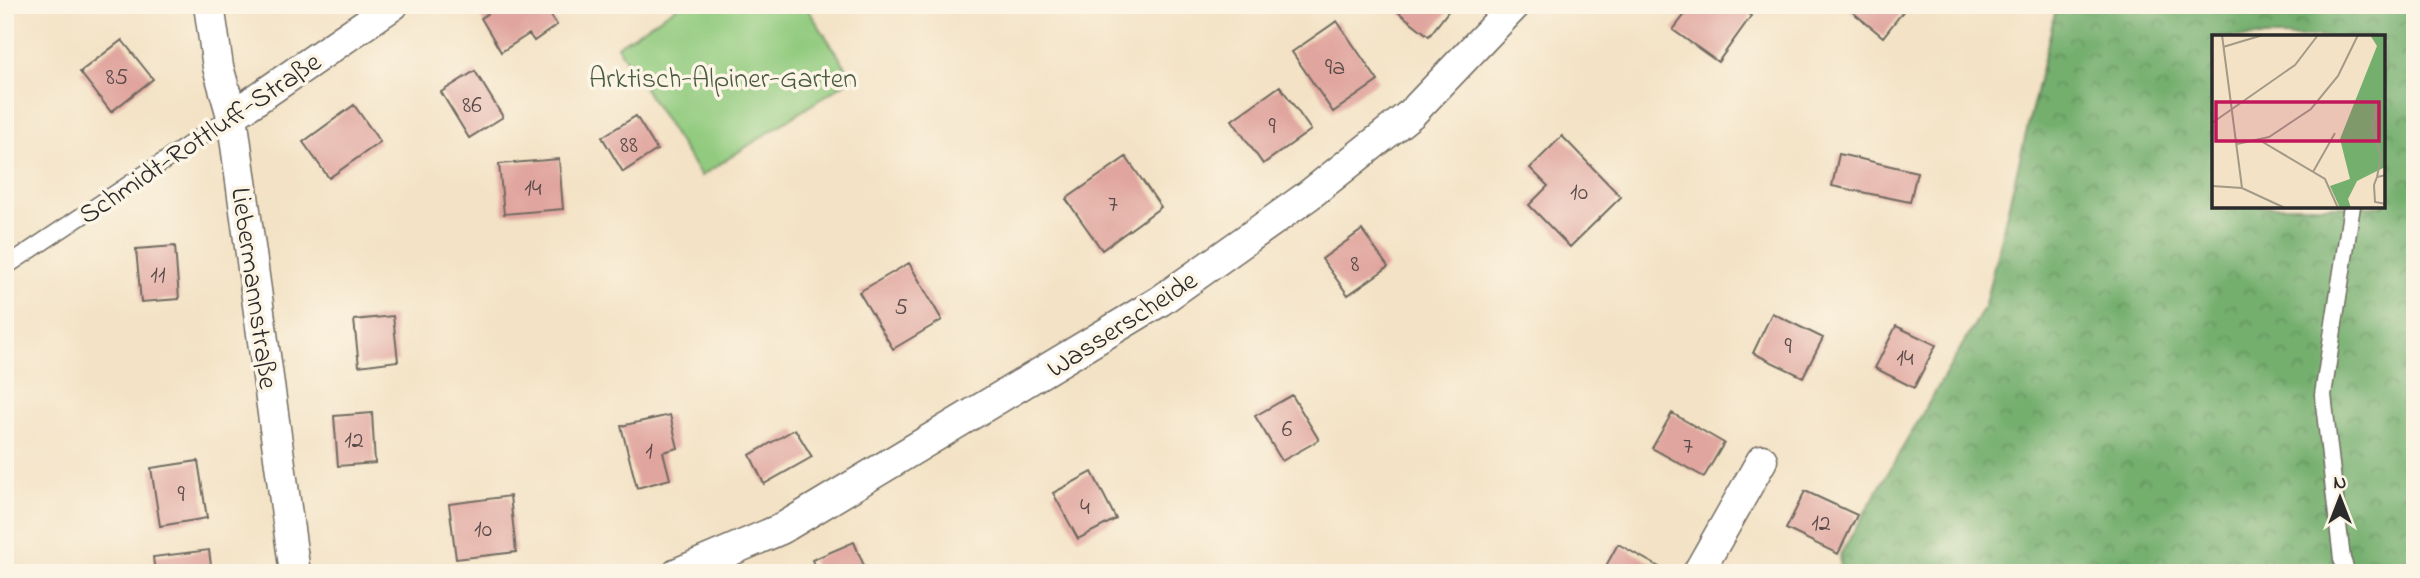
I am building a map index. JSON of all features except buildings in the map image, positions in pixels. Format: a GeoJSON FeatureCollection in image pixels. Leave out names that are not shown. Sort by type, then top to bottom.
{"type":"FeatureCollection","features":[{"type":"Feature","properties":{"kind":"street","name":"Liebermannstraße"},"geometry":{"type":"LineString","coordinates":[[209,5],[218,67],[232,116],[295,573]]}},
{"type":"Feature","properties":{"kind":"street","name":"Schmidt-Rottluff-Straße"},"geometry":{"type":"LineString","coordinates":[[232,116],[393,5]]}},
{"type":"Feature","properties":{"kind":"street","name":"Wasserscheide"},"geometry":{"type":"LineString","coordinates":[[678,573],[781,529],[1160,301],[1309,195],[1412,113],[1515,5]]}},
{"type":"Feature","properties":{"kind":"street"},"geometry":{"type":"LineString","coordinates":[[1698,573],[1762,460]]}},
{"type":"Feature","properties":{"kind":"lane","name":"Schmidt-Rottluff-Straße"},"geometry":{"type":"LineString","coordinates":[[5,268],[232,116]]}},
{"type":"Feature","properties":{"kind":"lane"},"geometry":{"type":"LineString","coordinates":[[2347,573],[2342,559],[2323,395],[2352,208]]}},
{"type":"Feature","properties":{"kind":"green space","name":"Arktisch-Alpiner-Garten"},"geometry":{"type":"Polygon","coordinates":[[[680,5],[805,5],[853,78],[701,176],[617,46],[680,5]]]}},
{"type":"Feature","properties":{"kind":"green space"},"geometry":{"type":"Polygon","coordinates":[[[2057,5],[2415,5],[2415,573],[1842,573],[1839,557],[1984,308],[2057,5]]]}}]}
